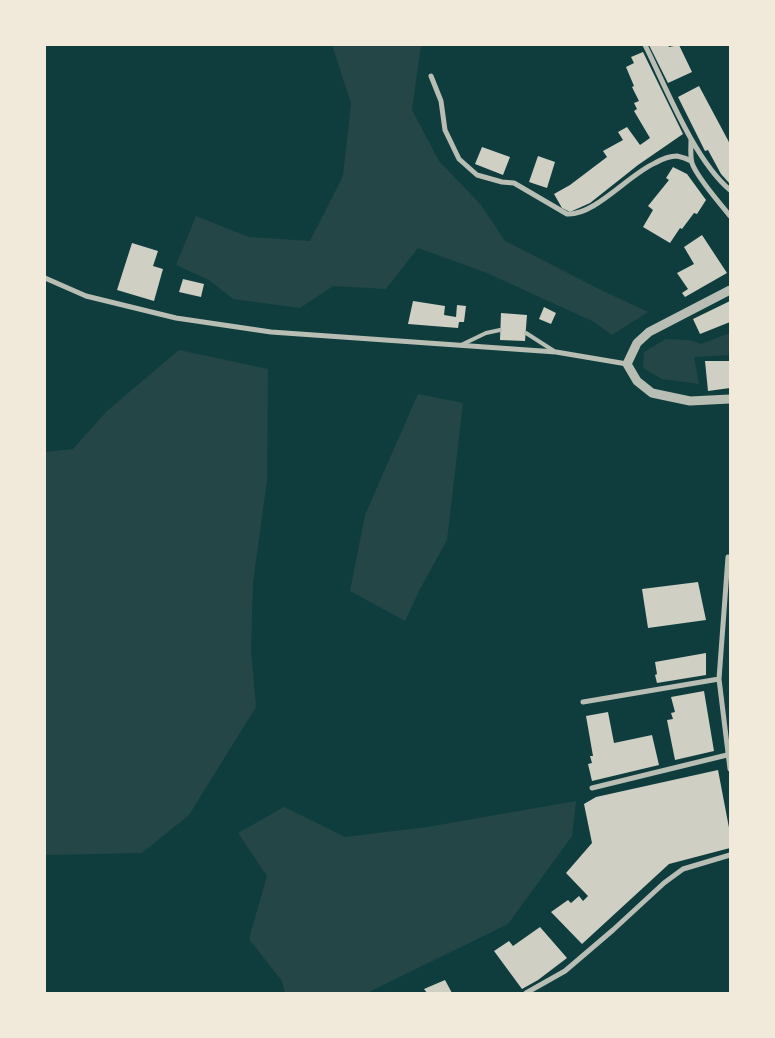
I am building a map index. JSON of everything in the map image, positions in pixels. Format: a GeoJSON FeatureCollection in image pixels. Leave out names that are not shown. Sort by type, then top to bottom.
{"type":"FeatureCollection","features":[{"type":"Feature","properties":{"kind":"street"},"geometry":{"type":"LineString","coordinates":[[645,45],[691,138],[707,164],[730,190]]}},
{"type":"Feature","properties":{"kind":"street"},"geometry":{"type":"LineString","coordinates":[[431,76],[441,101],[445,130],[459,159],[477,175],[502,182],[514,183],[567,214],[576,215],[588,210],[644,168],[667,157],[678,156],[691,161]]}},
{"type":"Feature","properties":{"kind":"street"},"geometry":{"type":"LineString","coordinates":[[691,138],[691,161],[715,198],[730,216]]}},
{"type":"Feature","properties":{"kind":"street"},"geometry":{"type":"LineString","coordinates":[[45,278],[86,296],[176,318],[271,332],[556,352],[627,364],[637,381],[652,393],[690,401],[730,399]]}},
{"type":"Feature","properties":{"kind":"street"},"geometry":{"type":"LineString","coordinates":[[627,364],[637,343],[649,332],[730,290]]}},
{"type":"Feature","properties":{"kind":"street"},"geometry":{"type":"LineString","coordinates":[[728,557],[720,679],[730,769]]}},
{"type":"Feature","properties":{"kind":"street"},"geometry":{"type":"LineString","coordinates":[[583,702],[720,679]]}},
{"type":"Feature","properties":{"kind":"street"},"geometry":{"type":"LineString","coordinates":[[592,788],[729,753]]}},
{"type":"Feature","properties":{"kind":"street"},"geometry":{"type":"LineString","coordinates":[[526,993],[565,971],[664,883],[683,869],[730,855]]}},
{"type":"Feature","properties":{"kind":"lane"},"geometry":{"type":"LineString","coordinates":[[460,345],[486,333],[500,330]]}},
{"type":"Feature","properties":{"kind":"lane"},"geometry":{"type":"LineString","coordinates":[[526,333],[556,352]]}},
{"type":"Feature","properties":{"kind":"shaded area"},"geometry":{"type":"Polygon","coordinates":[[[332,45],[421,45],[412,110],[439,161],[481,205],[505,241],[648,312],[612,335],[594,322],[487,273],[418,248],[386,289],[333,286],[300,308],[233,299],[209,280],[176,265],[196,216],[249,237],[310,241],[343,176],[351,103],[332,45]]]}},
{"type":"Feature","properties":{"kind":"shaded area"},"geometry":{"type":"Polygon","coordinates":[[[730,333],[730,355],[694,357],[699,384],[662,379],[643,368],[644,352],[666,339],[689,340],[701,344],[730,333]]]}},
{"type":"Feature","properties":{"kind":"shaded area"},"geometry":{"type":"Polygon","coordinates":[[[179,350],[268,369],[267,480],[253,583],[251,650],[256,707],[189,815],[142,853],[45,855],[45,452],[73,449],[107,411],[179,350]]]}},
{"type":"Feature","properties":{"kind":"shaded area"},"geometry":{"type":"Polygon","coordinates":[[[418,394],[463,403],[447,540],[405,621],[350,591],[365,515],[418,394]]]}},
{"type":"Feature","properties":{"kind":"shaded area"},"geometry":{"type":"Polygon","coordinates":[[[576,801],[572,836],[508,924],[367,993],[285,993],[282,981],[249,939],[267,876],[238,833],[284,807],[345,837],[427,827],[576,801]]]}},
{"type":"Feature","properties":{"kind":"building"},"geometry":{"type":"Polygon","coordinates":[[[649,45],[668,45],[669,47],[679,45],[692,72],[668,83],[649,45]]]}},
{"type":"Feature","properties":{"kind":"building"},"geometry":{"type":"Polygon","coordinates":[[[643,52],[683,134],[638,165],[590,203],[570,212],[562,208],[554,194],[570,185],[607,157],[603,151],[623,140],[618,132],[627,127],[640,145],[650,138],[634,111],[637,109],[634,103],[639,101],[632,87],[634,86],[626,67],[634,63],[631,57],[643,52]]]}},
{"type":"Feature","properties":{"kind":"building"},"geometry":{"type":"Polygon","coordinates":[[[699,86],[730,144],[730,184],[721,174],[708,150],[705,151],[678,97],[699,86]]]}},
{"type":"Feature","properties":{"kind":"building"},"geometry":{"type":"Polygon","coordinates":[[[482,147],[510,157],[503,175],[475,164],[482,147]]]}},
{"type":"Feature","properties":{"kind":"building"},"geometry":{"type":"Polygon","coordinates":[[[538,156],[555,162],[547,188],[529,182],[538,156]]]}},
{"type":"Feature","properties":{"kind":"building"},"geometry":{"type":"Polygon","coordinates":[[[673,167],[687,174],[706,200],[697,214],[694,213],[682,229],[680,228],[670,243],[643,227],[653,210],[648,206],[669,180],[666,178],[673,167]]]}},
{"type":"Feature","properties":{"kind":"building"},"geometry":{"type":"Polygon","coordinates":[[[702,235],[727,273],[685,297],[682,293],[688,289],[677,273],[694,264],[684,247],[702,235]]]}},
{"type":"Feature","properties":{"kind":"building"},"geometry":{"type":"Polygon","coordinates":[[[132,243],[158,251],[153,266],[163,269],[154,301],[117,290],[132,243]]]}},
{"type":"Feature","properties":{"kind":"building"},"geometry":{"type":"Polygon","coordinates":[[[183,279],[204,284],[201,297],[179,292],[183,279]]]}},
{"type":"Feature","properties":{"kind":"building"},"geometry":{"type":"Polygon","coordinates":[[[413,301],[445,306],[444,315],[456,317],[457,305],[466,306],[464,322],[459,322],[458,328],[408,324],[413,301]]]}},
{"type":"Feature","properties":{"kind":"building"},"geometry":{"type":"Polygon","coordinates":[[[730,301],[730,322],[700,334],[693,319],[730,301]]]}},
{"type":"Feature","properties":{"kind":"building"},"geometry":{"type":"Polygon","coordinates":[[[544,307],[556,313],[551,324],[539,319],[544,307]]]}},
{"type":"Feature","properties":{"kind":"building"},"geometry":{"type":"Polygon","coordinates":[[[501,313],[527,315],[525,341],[500,340],[501,313]]]}},
{"type":"Feature","properties":{"kind":"building"},"geometry":{"type":"Polygon","coordinates":[[[705,361],[730,361],[730,388],[708,391],[705,361]]]}},
{"type":"Feature","properties":{"kind":"building"},"geometry":{"type":"Polygon","coordinates":[[[698,582],[706,620],[648,628],[642,589],[698,582]]]}},
{"type":"Feature","properties":{"kind":"building"},"geometry":{"type":"Polygon","coordinates":[[[706,653],[706,675],[657,683],[655,662],[706,653]]]}},
{"type":"Feature","properties":{"kind":"building"},"geometry":{"type":"Polygon","coordinates":[[[704,691],[714,751],[675,760],[667,720],[673,719],[671,713],[675,712],[671,697],[704,691]]]}},
{"type":"Feature","properties":{"kind":"building"},"geometry":{"type":"Polygon","coordinates":[[[608,712],[614,743],[652,735],[659,765],[592,781],[588,764],[592,763],[590,756],[593,756],[586,716],[608,712]]]}},
{"type":"Feature","properties":{"kind":"building"},"geometry":{"type":"Polygon","coordinates":[[[718,770],[730,833],[730,848],[669,864],[582,944],[551,912],[568,900],[571,903],[579,896],[583,901],[588,896],[566,873],[592,843],[584,804],[596,797],[718,770]]]}},
{"type":"Feature","properties":{"kind":"building"},"geometry":{"type":"Polygon","coordinates":[[[540,927],[567,958],[538,980],[522,989],[494,951],[509,941],[513,946],[540,927]]]}},
{"type":"Feature","properties":{"kind":"building"},"geometry":{"type":"Polygon","coordinates":[[[445,980],[452,993],[427,993],[424,989],[445,980]]]}}]}
